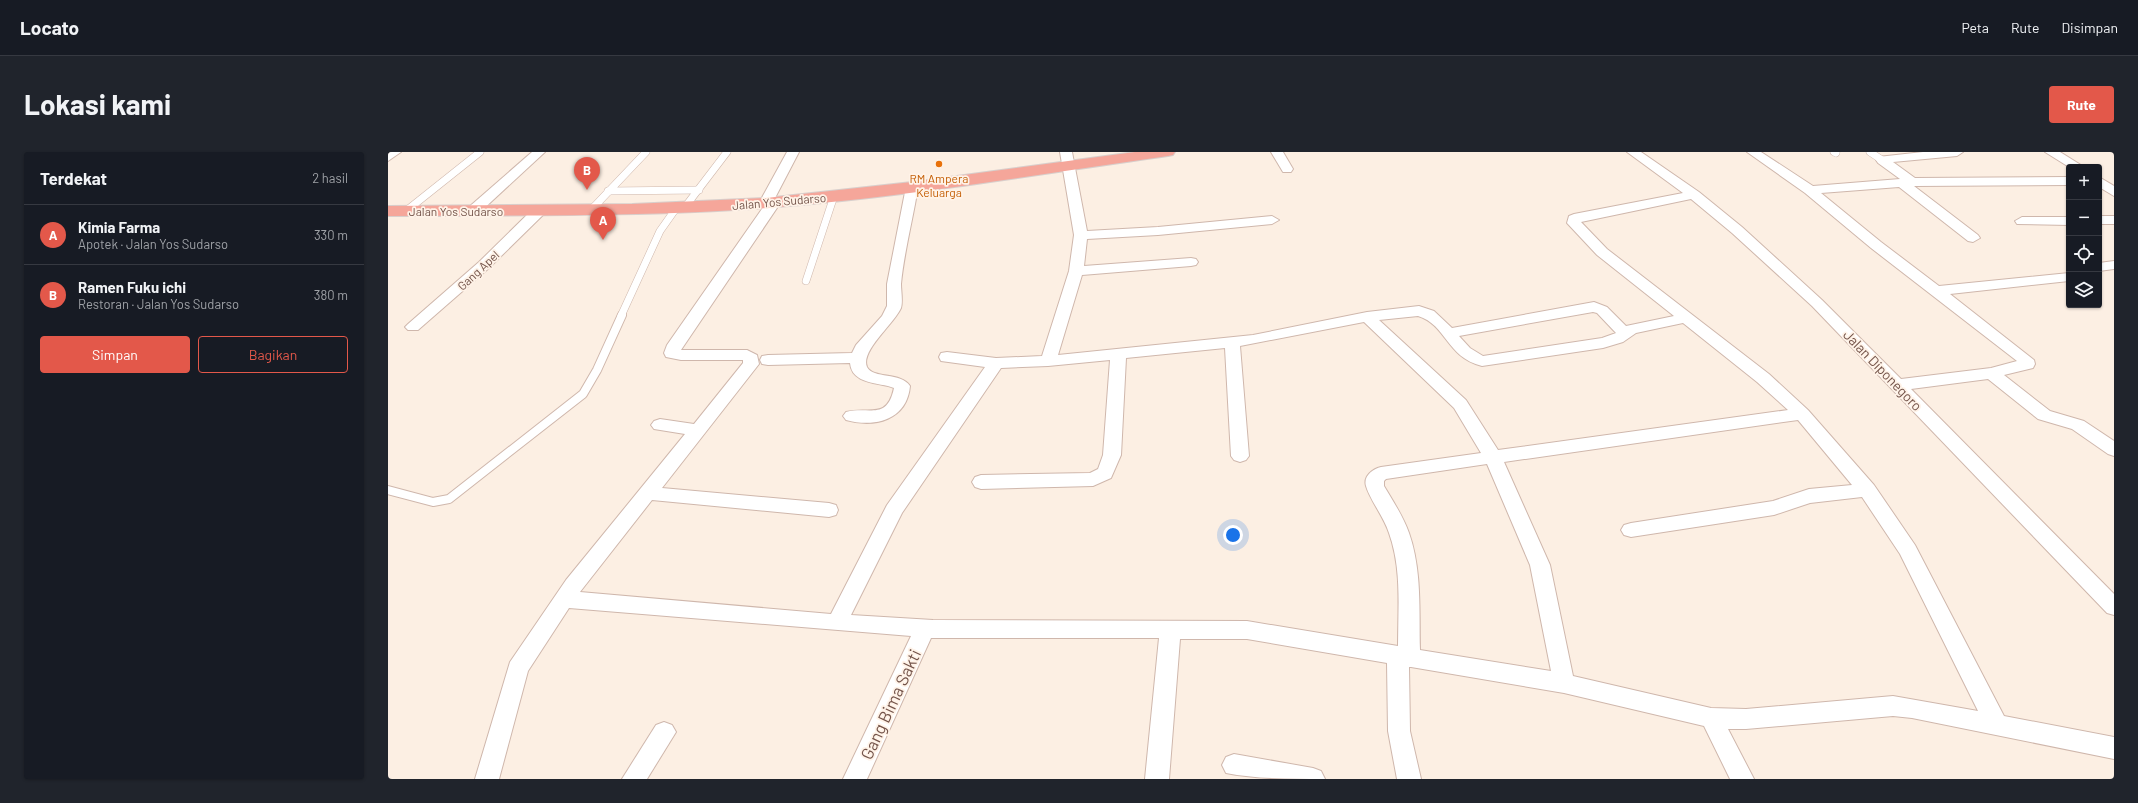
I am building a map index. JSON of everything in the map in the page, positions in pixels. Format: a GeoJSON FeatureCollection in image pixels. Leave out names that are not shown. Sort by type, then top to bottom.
{"type":"FeatureCollection","features":[{"type":"Feature","properties":{"kind":"highway","name":"Jalan Yos Sudarso"},"geometry":{"type":"LineString","coordinates":[[388,211],[591,210],[770,202],[912,187],[1068,159],[1168,152]]}},
{"type":"Feature","properties":{"kind":"street"},"geometry":{"type":"LineString","coordinates":[[388,157],[395,152]]}},
{"type":"Feature","properties":{"kind":"street"},"geometry":{"type":"LineString","coordinates":[[474,210],[538,152]]}},
{"type":"Feature","properties":{"kind":"street"},"geometry":{"type":"LineString","coordinates":[[487,779],[518,669],[564,599],[646,493],[751,364],[751,358],[747,355],[681,356],[672,352],[673,348],[770,202],[793,152]]}},
{"type":"Feature","properties":{"kind":"street"},"geometry":{"type":"LineString","coordinates":[[1276,152],[1286,169]]}},
{"type":"Feature","properties":{"kind":"street","name":"Jalan Diponegoro"},"geometry":{"type":"LineString","coordinates":[[1633,152],[1694,195],[1775,263],[1898,385],[2114,607]]}},
{"type":"Feature","properties":{"kind":"street"},"geometry":{"type":"LineString","coordinates":[[1753,152],[1810,190],[1876,245],[1938,291],[2026,360],[2026,364],[2022,366],[1991,373],[1898,385]]}},
{"type":"Feature","properties":{"kind":"street"},"geometry":{"type":"LineString","coordinates":[[1882,160],[1957,152]]}},
{"type":"Feature","properties":{"kind":"street"},"geometry":{"type":"LineString","coordinates":[[2051,152],[2073,164]]}},
{"type":"Feature","properties":{"kind":"street"},"geometry":{"type":"LineString","coordinates":[[1048,361],[1076,271],[1081,235],[1068,159]]}},
{"type":"Feature","properties":{"kind":"street"},"geometry":{"type":"LineString","coordinates":[[1882,160],[1973,238]]}},
{"type":"Feature","properties":{"kind":"street"},"geometry":{"type":"LineString","coordinates":[[1810,190],[1907,183],[2066,181]]}},
{"type":"Feature","properties":{"kind":"street"},"geometry":{"type":"LineString","coordinates":[[2102,183],[2114,192]]}},
{"type":"Feature","properties":{"kind":"street"},"geometry":{"type":"LineString","coordinates":[[852,416],[882,416],[889,413],[895,408],[902,390],[902,386],[898,383],[865,374],[859,368],[858,358],[862,348],[889,317],[894,306],[894,284],[912,187]]}},
{"type":"Feature","properties":{"kind":"street"},"geometry":{"type":"LineString","coordinates":[[1694,195],[1579,217],[1574,219],[1574,223],[1602,252],[1763,378],[1802,414],[1867,490],[1908,550],[1997,725]]}},
{"type":"Feature","properties":{"kind":"street","name":"Gang Apel"},"geometry":{"type":"LineString","coordinates":[[413,327],[484,265],[540,210]]}},
{"type":"Feature","properties":{"kind":"street"},"geometry":{"type":"LineString","coordinates":[[1081,235],[1158,231],[1272,220]]}},
{"type":"Feature","properties":{"kind":"street"},"geometry":{"type":"LineString","coordinates":[[2102,220],[2114,220]]}},
{"type":"Feature","properties":{"kind":"street"},"geometry":{"type":"LineString","coordinates":[[2022,221],[2066,221]]}},
{"type":"Feature","properties":{"kind":"street"},"geometry":{"type":"LineString","coordinates":[[1076,271],[1190,262]]}},
{"type":"Feature","properties":{"kind":"street"},"geometry":{"type":"LineString","coordinates":[[2102,267],[2114,266]]}},
{"type":"Feature","properties":{"kind":"street"},"geometry":{"type":"LineString","coordinates":[[1938,291],[2066,277]]}},
{"type":"Feature","properties":{"kind":"street"},"geometry":{"type":"LineString","coordinates":[[1449,333],[1594,307],[1602,310],[1624,332]]}},
{"type":"Feature","properties":{"kind":"street"},"geometry":{"type":"LineString","coordinates":[[947,357],[996,363],[1048,361],[1272,337],[1367,317],[1412,311],[1426,312],[1437,318],[1468,356],[1482,361],[1603,343],[1617,339],[1624,332],[1638,327],[1686,318]]}},
{"type":"Feature","properties":{"kind":"street"},"geometry":{"type":"LineString","coordinates":[[1367,317],[1460,404],[1493,457],[1540,565],[1564,683]]}},
{"type":"Feature","properties":{"kind":"street"},"geometry":{"type":"LineString","coordinates":[[1232,342],[1240,456]]}},
{"type":"Feature","properties":{"kind":"street"},"geometry":{"type":"LineString","coordinates":[[981,482],[1093,479],[1104,473],[1110,463],[1112,455],[1118,354]]}},
{"type":"Feature","properties":{"kind":"street"},"geometry":{"type":"LineString","coordinates":[[768,360],[858,358]]}},
{"type":"Feature","properties":{"kind":"street"},"geometry":{"type":"LineString","coordinates":[[836,623],[894,510],[996,363]]}},
{"type":"Feature","properties":{"kind":"street"},"geometry":{"type":"LineString","coordinates":[[1991,373],[2044,415],[2078,425],[2114,450]]}},
{"type":"Feature","properties":{"kind":"street"},"geometry":{"type":"LineString","coordinates":[[1409,779],[1399,731],[1397,701],[1404,657],[1408,576],[1399,532],[1375,486],[1375,479],[1381,473],[1802,414]]}},
{"type":"Feature","properties":{"kind":"street"},"geometry":{"type":"LineString","coordinates":[[660,425],[697,430]]}},
{"type":"Feature","properties":{"kind":"street"},"geometry":{"type":"LineString","coordinates":[[1631,530],[1774,508],[1809,496],[1867,490]]}},
{"type":"Feature","properties":{"kind":"street"},"geometry":{"type":"LineString","coordinates":[[646,493],[829,510]]}},
{"type":"Feature","properties":{"kind":"street"},"geometry":{"type":"LineString","coordinates":[[564,599],[836,623],[925,628],[1247,630],[1564,683],[1711,718],[1746,719],[1893,706],[1912,708],[2114,748]]}},
{"type":"Feature","properties":{"kind":"street","name":"Gang Bima Sakti"},"geometry":{"type":"LineString","coordinates":[[855,779],[925,628]]}},
{"type":"Feature","properties":{"kind":"street"},"geometry":{"type":"LineString","coordinates":[[1157,779],[1170,629]]}},
{"type":"Feature","properties":{"kind":"street"},"geometry":{"type":"LineString","coordinates":[[1711,718],[1742,779]]}},
{"type":"Feature","properties":{"kind":"street"},"geometry":{"type":"LineString","coordinates":[[634,779],[664,732]]}},
{"type":"Feature","properties":{"kind":"street"},"geometry":{"type":"LineString","coordinates":[[1234,765],[1313,779]]}},
{"type":"Feature","properties":{"kind":"lane"},"geometry":{"type":"LineString","coordinates":[[406,211],[480,152]]}},
{"type":"Feature","properties":{"kind":"lane"},"geometry":{"type":"LineString","coordinates":[[591,210],[646,152]]}},
{"type":"Feature","properties":{"kind":"lane"},"geometry":{"type":"LineString","coordinates":[[388,490],[433,502],[448,499],[583,394],[598,370],[660,231],[681,207],[699,190],[727,152]]}},
{"type":"Feature","properties":{"kind":"lane"},"geometry":{"type":"LineString","coordinates":[[1870,152],[1882,160]]}},
{"type":"Feature","properties":{"kind":"lane"},"geometry":{"type":"LineString","coordinates":[[608,191],[699,190]]}},
{"type":"Feature","properties":{"kind":"lane"},"geometry":{"type":"LineString","coordinates":[[806,281],[834,196]]}},
{"type":"Feature","properties":{"kind":"place","name":"RM Ampera Keluarga"},"geometry":{"type":"Point","coordinates":[939,164]}},
{"type":"Feature","properties":{"kind":"place","name":"Ramen Fuku ichi"},"geometry":{"type":"Point","coordinates":[587,190]}},
{"type":"Feature","properties":{"kind":"place","name":"Kimia Farma"},"geometry":{"type":"Point","coordinates":[603,240]}}]}
